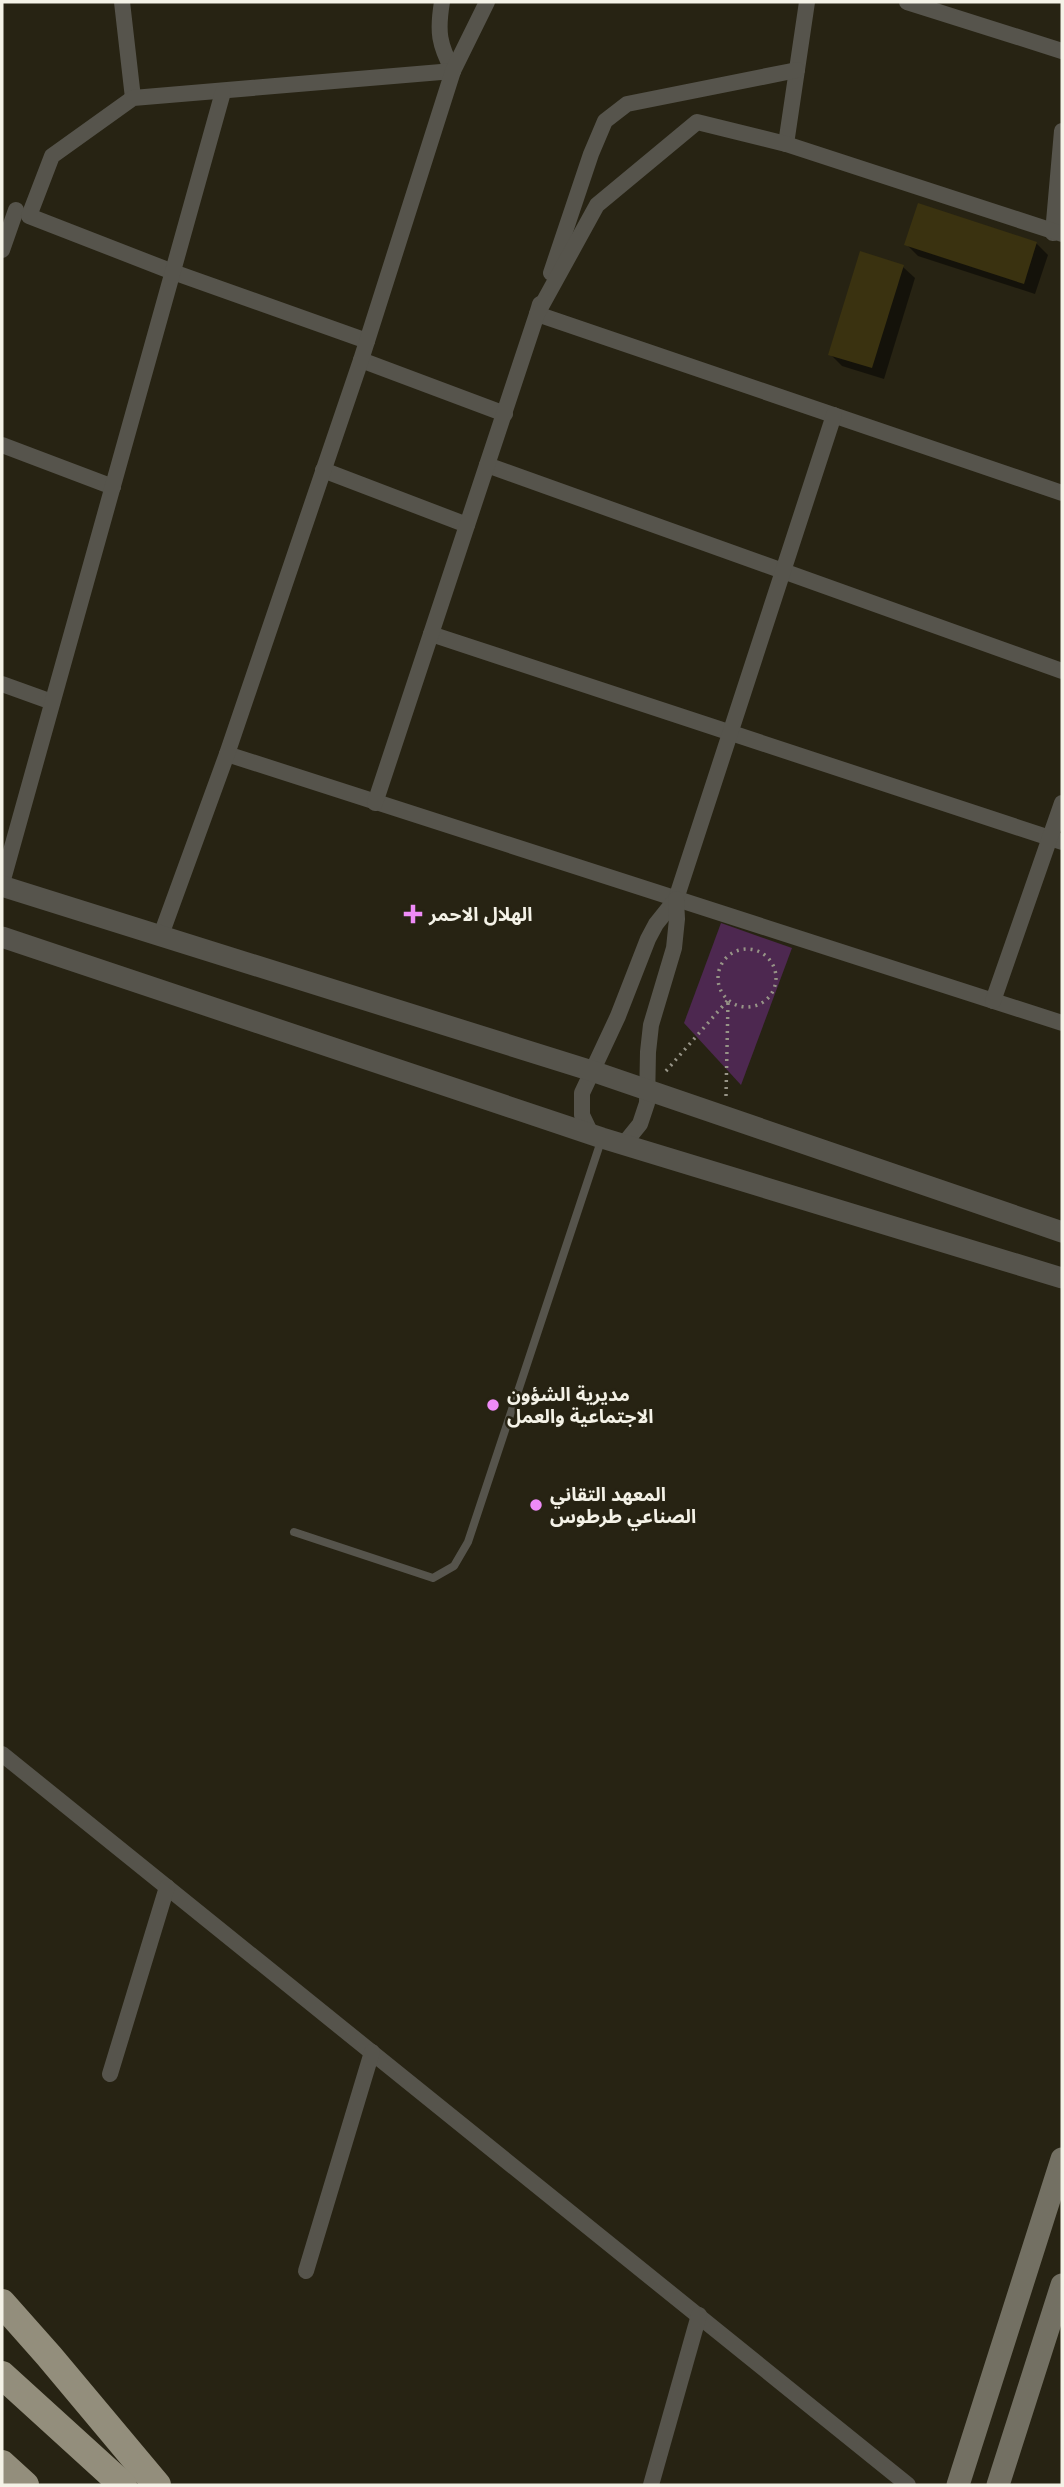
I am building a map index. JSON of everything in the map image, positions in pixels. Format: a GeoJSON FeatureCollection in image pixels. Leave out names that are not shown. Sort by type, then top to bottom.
{"type":"FeatureCollection","features":[{"type":"Feature","properties":{"kind":"highway"},"geometry":{"type":"LineString","coordinates":[[2,2303],[157,2485]]}},
{"type":"Feature","properties":{"kind":"highway"},"geometry":{"type":"LineString","coordinates":[[2,2375],[124,2485]]}},
{"type":"Feature","properties":{"kind":"highway"},"geometry":{"type":"LineString","coordinates":[[2,2465],[25,2485]]}},
{"type":"Feature","properties":{"kind":"main road"},"geometry":{"type":"LineString","coordinates":[[958,2485],[1062,2159]]}},
{"type":"Feature","properties":{"kind":"main road"},"geometry":{"type":"LineString","coordinates":[[998,2485],[1062,2285]]}},
{"type":"Feature","properties":{"kind":"street"},"geometry":{"type":"LineString","coordinates":[[122,2],[133,98]]}},
{"type":"Feature","properties":{"kind":"street"},"geometry":{"type":"LineString","coordinates":[[442,2],[438,25],[439,39],[453,71]]}},
{"type":"Feature","properties":{"kind":"street"},"geometry":{"type":"LineString","coordinates":[[161,936],[227,754],[361,360],[453,71],[486,2]]}},
{"type":"Feature","properties":{"kind":"street"},"geometry":{"type":"LineString","coordinates":[[786,145],[807,2]]}},
{"type":"Feature","properties":{"kind":"street"},"geometry":{"type":"LineString","coordinates":[[906,2],[925,4],[1062,51]]}},
{"type":"Feature","properties":{"kind":"street"},"geometry":{"type":"LineString","coordinates":[[375,803],[537,313],[591,154],[605,121],[627,104],[797,70]]}},
{"type":"Feature","properties":{"kind":"street"},"geometry":{"type":"LineString","coordinates":[[2,250],[16,210],[52,156],[133,98],[453,71]]}},
{"type":"Feature","properties":{"kind":"street"},"geometry":{"type":"LineString","coordinates":[[223,92],[2,884],[592,1071],[1062,1232]]}},
{"type":"Feature","properties":{"kind":"street"},"geometry":{"type":"LineString","coordinates":[[537,313],[597,205],[697,122],[786,145],[1058,233],[1062,131]]}},
{"type":"Feature","properties":{"kind":"street"},"geometry":{"type":"LineString","coordinates":[[16,210],[173,272],[367,341]]}},
{"type":"Feature","properties":{"kind":"street"},"geometry":{"type":"LineString","coordinates":[[537,313],[1062,493]]}},
{"type":"Feature","properties":{"kind":"street"},"geometry":{"type":"LineString","coordinates":[[361,360],[505,414]]}},
{"type":"Feature","properties":{"kind":"street"},"geometry":{"type":"LineString","coordinates":[[596,1136],[582,1115],[582,1093],[618,1016],[648,939],[676,899],[834,415]]}},
{"type":"Feature","properties":{"kind":"street"},"geometry":{"type":"LineString","coordinates":[[2,445],[113,487]]}},
{"type":"Feature","properties":{"kind":"street"},"geometry":{"type":"LineString","coordinates":[[487,466],[1062,671]]}},
{"type":"Feature","properties":{"kind":"street"},"geometry":{"type":"LineString","coordinates":[[323,470],[467,525]]}},
{"type":"Feature","properties":{"kind":"street"},"geometry":{"type":"LineString","coordinates":[[431,634],[1056,840]]}},
{"type":"Feature","properties":{"kind":"street"},"geometry":{"type":"LineString","coordinates":[[2,684],[52,702]]}},
{"type":"Feature","properties":{"kind":"street"},"geometry":{"type":"LineString","coordinates":[[227,754],[1062,1023]]}},
{"type":"Feature","properties":{"kind":"street"},"geometry":{"type":"LineString","coordinates":[[993,1001],[1056,840],[1062,803]]}},
{"type":"Feature","properties":{"kind":"street"},"geometry":{"type":"LineString","coordinates":[[623,1144],[640,1124],[648,1103],[651,1025],[674,948],[676,899]]}},
{"type":"Feature","properties":{"kind":"street"},"geometry":{"type":"LineString","coordinates":[[2,937],[596,1136],[1062,1278]]}},
{"type":"Feature","properties":{"kind":"street"},"geometry":{"type":"LineString","coordinates":[[2,1754],[908,2485]]}},
{"type":"Feature","properties":{"kind":"street"},"geometry":{"type":"LineString","coordinates":[[110,2074],[167,1886]]}},
{"type":"Feature","properties":{"kind":"street"},"geometry":{"type":"LineString","coordinates":[[306,2271],[372,2052]]}},
{"type":"Feature","properties":{"kind":"street"},"geometry":{"type":"LineString","coordinates":[[650,2485],[699,2315]]}},
{"type":"Feature","properties":{"kind":"lane"},"geometry":{"type":"LineString","coordinates":[[294,1532],[433,1577],[454,1566],[468,1542],[596,1136]]}},
{"type":"Feature","properties":{"kind":"path"},"geometry":{"type":"LineString","coordinates":[[726,1117],[728,1000],[718,983],[721,965],[727,957],[744,949],[763,953],[775,968],[775,987],[771,996],[764,1002],[746,1007],[728,1000]]}},
{"type":"Feature","properties":{"kind":"path"},"geometry":{"type":"LineString","coordinates":[[649,1091],[728,1000]]}},
{"type":"Feature","properties":{"kind":"shaded area"},"geometry":{"type":"Polygon","coordinates":[[[721,923],[792,948],[741,1085],[684,1023],[721,923]]]}},
{"type":"Feature","properties":{"kind":"building"},"geometry":{"type":"Polygon","coordinates":[[[918,203],[1037,242],[1024,284],[904,245],[918,203]]]}},
{"type":"Feature","properties":{"kind":"building"},"geometry":{"type":"Polygon","coordinates":[[[860,251],[904,265],[872,368],[828,355],[860,251]]]}},
{"type":"Feature","properties":{"kind":"place","name":"الهلال الاحمر"},"geometry":{"type":"Point","coordinates":[413,914]}},
{"type":"Feature","properties":{"kind":"place","name":"مديرية الشؤون الاجتماعية والعمل"},"geometry":{"type":"Point","coordinates":[493,1405]}},
{"type":"Feature","properties":{"kind":"place","name":"المعهد التقاني الصناعي طرطوس"},"geometry":{"type":"Point","coordinates":[536,1505]}}]}
